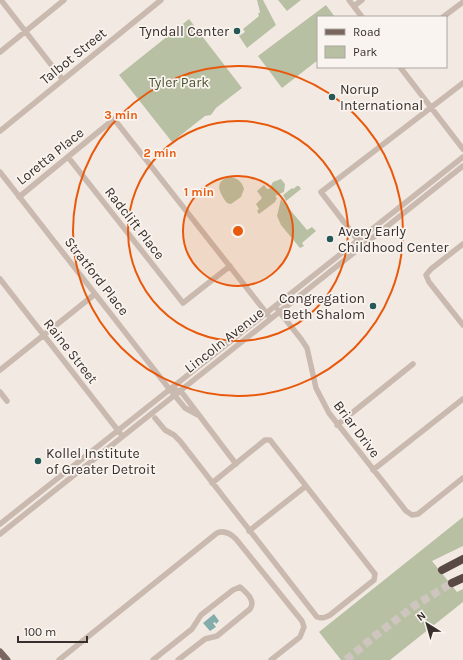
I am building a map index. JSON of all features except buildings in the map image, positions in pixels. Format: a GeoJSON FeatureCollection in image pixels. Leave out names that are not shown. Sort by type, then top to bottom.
{"type":"FeatureCollection","features":[{"type":"Feature","properties":{"kind":"highway"},"geometry":{"type":"LineString","coordinates":[[442,570],[463,560]]}},
{"type":"Feature","properties":{"kind":"highway"},"geometry":{"type":"LineString","coordinates":[[452,583],[463,578]]}},
{"type":"Feature","properties":{"kind":"main road"},"geometry":{"type":"LineString","coordinates":[[0,652],[6,660]]}},
{"type":"Feature","properties":{"kind":"main road"},"geometry":{"type":"LineString","coordinates":[[0,656],[6,660]]}},
{"type":"Feature","properties":{"kind":"street"},"geometry":{"type":"LineString","coordinates":[[1,0],[63,80]]}},
{"type":"Feature","properties":{"kind":"street"},"geometry":{"type":"LineString","coordinates":[[0,52],[64,0]]}},
{"type":"Feature","properties":{"kind":"street","name":"Talbot Street"},"geometry":{"type":"LineString","coordinates":[[0,131],[161,0]]}},
{"type":"Feature","properties":{"kind":"street"},"geometry":{"type":"LineString","coordinates":[[349,0],[361,16]]}},
{"type":"Feature","properties":{"kind":"street"},"geometry":{"type":"LineString","coordinates":[[354,6],[362,0]]}},
{"type":"Feature","properties":{"kind":"street"},"geometry":{"type":"LineString","coordinates":[[444,16],[463,2]]}},
{"type":"Feature","properties":{"kind":"street"},"geometry":{"type":"LineString","coordinates":[[401,68],[463,149]]}},
{"type":"Feature","properties":{"kind":"street"},"geometry":{"type":"LineString","coordinates":[[363,246],[321,192],[463,83]]}},
{"type":"Feature","properties":{"kind":"street","name":"Loretta Place"},"geometry":{"type":"LineString","coordinates":[[19,196],[114,119],[230,266]]}},
{"type":"Feature","properties":{"kind":"street","name":"Radclift Place"},"geometry":{"type":"LineString","coordinates":[[68,156],[183,303],[230,266]]}},
{"type":"Feature","properties":{"kind":"street","name":"Lincoln Avenue"},"geometry":{"type":"LineString","coordinates":[[0,524],[463,157]]}},
{"type":"Feature","properties":{"kind":"street","name":"Lincoln Avenue"},"geometry":{"type":"LineString","coordinates":[[0,534],[463,166]]}},
{"type":"Feature","properties":{"kind":"street","name":"Stratford Place"},"geometry":{"type":"LineString","coordinates":[[0,172],[185,408],[198,416]]}},
{"type":"Feature","properties":{"kind":"street"},"geometry":{"type":"LineString","coordinates":[[463,244],[431,269],[426,275],[429,282],[463,325]]}},
{"type":"Feature","properties":{"kind":"street"},"geometry":{"type":"LineString","coordinates":[[336,259],[340,264]]}},
{"type":"Feature","properties":{"kind":"street"},"geometry":{"type":"LineString","coordinates":[[230,266],[271,319]]}},
{"type":"Feature","properties":{"kind":"street","name":"Raine Street"},"geometry":{"type":"LineString","coordinates":[[0,279],[123,436]]}},
{"type":"Feature","properties":{"kind":"street"},"geometry":{"type":"LineString","coordinates":[[301,286],[306,291]]}},
{"type":"Feature","properties":{"kind":"street"},"geometry":{"type":"LineString","coordinates":[[293,292],[297,298]]}},
{"type":"Feature","properties":{"kind":"street"},"geometry":{"type":"LineString","coordinates":[[0,370],[95,294]]}},
{"type":"Feature","properties":{"kind":"street","name":"Briar Drive"},"geometry":{"type":"LineString","coordinates":[[275,306],[304,343],[308,352],[316,388],[326,409],[406,511],[412,515],[418,514],[463,478]]}},
{"type":"Feature","properties":{"kind":"street"},"geometry":{"type":"LineString","coordinates":[[337,424],[413,364]]}},
{"type":"Feature","properties":{"kind":"street"},"geometry":{"type":"LineString","coordinates":[[170,389],[180,391],[236,464]]}},
{"type":"Feature","properties":{"kind":"street"},"geometry":{"type":"LineString","coordinates":[[0,392],[7,401]]}},
{"type":"Feature","properties":{"kind":"street"},"geometry":{"type":"LineString","coordinates":[[373,470],[463,399]]}},
{"type":"Feature","properties":{"kind":"street"},"geometry":{"type":"LineString","coordinates":[[155,418],[165,430],[174,435],[180,441],[212,483],[249,531],[317,617],[321,619],[325,618],[374,580],[376,574],[272,442],[268,439],[212,483]]}},
{"type":"Feature","properties":{"kind":"street"},"geometry":{"type":"LineString","coordinates":[[249,531],[306,486]]}},
{"type":"Feature","properties":{"kind":"street"},"geometry":{"type":"LineString","coordinates":[[59,660],[216,533],[221,531],[226,532],[236,539],[302,620],[304,627],[300,637],[271,660]]}},
{"type":"Feature","properties":{"kind":"street"},"geometry":{"type":"LineString","coordinates":[[152,660],[192,629],[201,615],[233,590],[240,587],[245,591],[252,600],[250,610],[217,636],[205,639],[178,660]]}},
{"type":"Feature","properties":{"kind":"green space"},"geometry":{"type":"Polygon","coordinates":[[[257,0],[263,0],[276,25],[247,48],[239,36],[245,32],[243,29],[259,16],[258,14],[260,12],[257,0]]]}},
{"type":"Feature","properties":{"kind":"green space"},"geometry":{"type":"Polygon","coordinates":[[[278,0],[301,0],[287,11],[278,0]]]}},
{"type":"Feature","properties":{"kind":"green space"},"geometry":{"type":"Polygon","coordinates":[[[326,5],[334,16],[317,16],[317,61],[282,88],[258,56],[326,5]]]}},
{"type":"Feature","properties":{"kind":"green space","name":"Tyler Park"},"geometry":{"type":"Polygon","coordinates":[[[189,19],[242,88],[216,108],[211,115],[205,116],[172,142],[119,75],[189,19]]]}},
{"type":"Feature","properties":{"kind":"green space"},"geometry":{"type":"Polygon","coordinates":[[[231,177],[240,181],[244,189],[241,197],[231,204],[227,203],[224,199],[219,187],[222,181],[231,177]]]}},
{"type":"Feature","properties":{"kind":"green space"},"geometry":{"type":"Polygon","coordinates":[[[281,179],[285,184],[284,192],[275,196],[277,198],[275,202],[259,214],[257,211],[259,209],[256,204],[262,198],[257,191],[264,185],[267,189],[269,189],[273,182],[281,179]]]}},
{"type":"Feature","properties":{"kind":"green space"},"geometry":{"type":"Polygon","coordinates":[[[297,186],[301,189],[286,201],[283,195],[297,186]]]}},
{"type":"Feature","properties":{"kind":"green space"},"geometry":{"type":"Polygon","coordinates":[[[281,199],[307,230],[312,227],[316,231],[302,243],[304,246],[300,248],[281,225],[277,216],[281,199]]]}},
{"type":"Feature","properties":{"kind":"green space"},"geometry":{"type":"Polygon","coordinates":[[[463,517],[463,546],[432,561],[457,592],[463,589],[463,602],[390,660],[341,660],[319,632],[463,517]]]}},
{"type":"Feature","properties":{"kind":"water"},"geometry":{"type":"Polygon","coordinates":[[[214,614],[219,621],[216,624],[215,622],[213,623],[216,627],[210,631],[203,623],[214,614]]]}},
{"type":"Feature","properties":{"kind":"tunnel"},"geometry":{"type":"LineString","coordinates":[[346,660],[414,606],[452,583]]}},
{"type":"Feature","properties":{"kind":"place","name":"Tyndall Center"},"geometry":{"type":"Point","coordinates":[237,31]}},
{"type":"Feature","properties":{"kind":"place","name":"Norup International"},"geometry":{"type":"Point","coordinates":[332,97]}},
{"type":"Feature","properties":{"kind":"place","name":"Avery Early Childhood Center"},"geometry":{"type":"Point","coordinates":[330,239]}},
{"type":"Feature","properties":{"kind":"place","name":"Congregation Beth Shalom"},"geometry":{"type":"Point","coordinates":[373,306]}},
{"type":"Feature","properties":{"kind":"place","name":"Kollel Institute of Greater Detroit"},"geometry":{"type":"Point","coordinates":[38,461]}}]}
